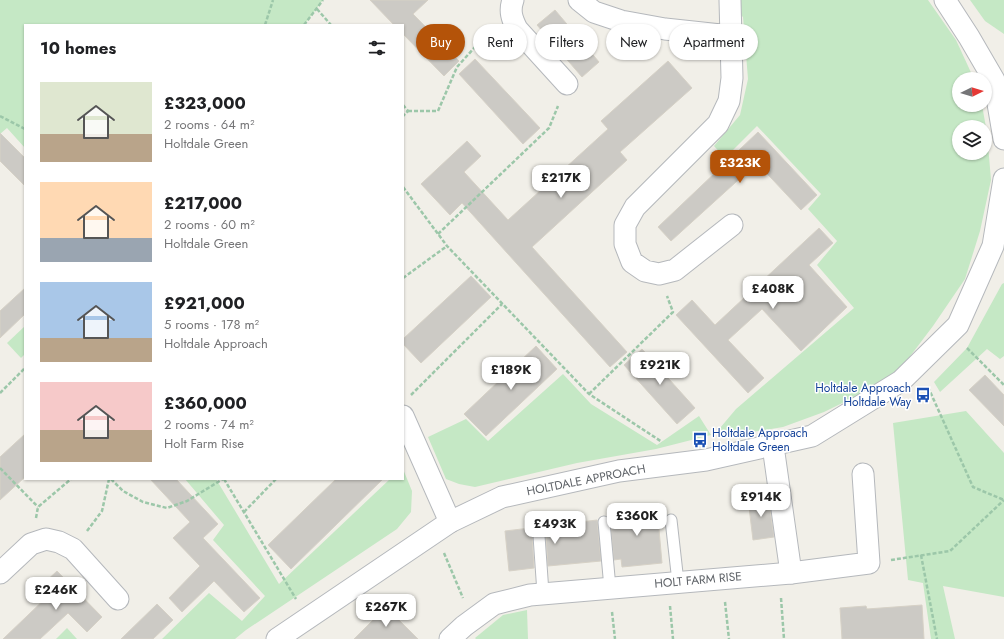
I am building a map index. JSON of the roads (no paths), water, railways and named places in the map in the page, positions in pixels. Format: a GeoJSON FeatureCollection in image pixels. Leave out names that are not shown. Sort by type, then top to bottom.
{"type":"FeatureCollection","features":[{"type":"Feature","properties":{"kind":"street"},"geometry":{"type":"LineString","coordinates":[[579,0],[594,12],[621,21],[669,29]]}},
{"type":"Feature","properties":{"kind":"street"},"geometry":{"type":"LineString","coordinates":[[730,0],[730,24]]}},
{"type":"Feature","properties":{"kind":"street"},"geometry":{"type":"LineString","coordinates":[[945,0],[969,37],[999,77],[1004,139]]}},
{"type":"Feature","properties":{"kind":"street"},"geometry":{"type":"LineString","coordinates":[[512,4],[512,19],[517,29],[568,84]]}},
{"type":"Feature","properties":{"kind":"street"},"geometry":{"type":"LineString","coordinates":[[731,60],[732,78],[729,101],[718,124],[635,207],[625,225],[625,244],[632,262],[645,271],[659,274],[675,270],[732,225]]}},
{"type":"Feature","properties":{"kind":"street","name":"HOLTDALE APPROACH"},"geometry":{"type":"LineString","coordinates":[[277,639],[442,527],[502,496],[619,471],[694,463],[812,436],[901,381],[958,325],[999,248],[1004,179]]}},
{"type":"Feature","properties":{"kind":"street"},"geometry":{"type":"LineString","coordinates":[[406,407],[442,527]]}},
{"type":"Feature","properties":{"kind":"street"},"geometry":{"type":"LineString","coordinates":[[773,446],[785,573]]}},
{"type":"Feature","properties":{"kind":"street","name":"HOLT FARM RISE"},"geometry":{"type":"LineString","coordinates":[[450,639],[464,626],[494,604],[530,595],[785,573],[870,563],[863,474]]}},
{"type":"Feature","properties":{"kind":"street"},"geometry":{"type":"LineString","coordinates":[[0,573],[31,544],[46,539],[59,542],[73,549],[118,599]]}},
{"type":"Feature","properties":{"kind":"lane"},"geometry":{"type":"LineString","coordinates":[[671,520],[673,583]]}},
{"type":"Feature","properties":{"kind":"lane"},"geometry":{"type":"LineString","coordinates":[[604,522],[610,588]]}},
{"type":"Feature","properties":{"kind":"lane"},"geometry":{"type":"LineString","coordinates":[[539,536],[543,593]]}},
{"type":"Feature","properties":{"kind":"place","name":"Holtdale Approach Holtdale Way"},"geometry":{"type":"Point","coordinates":[923,395]}},
{"type":"Feature","properties":{"kind":"place","name":"Holtdale Approach Holtdale Green"},"geometry":{"type":"Point","coordinates":[700,440]}}]}
